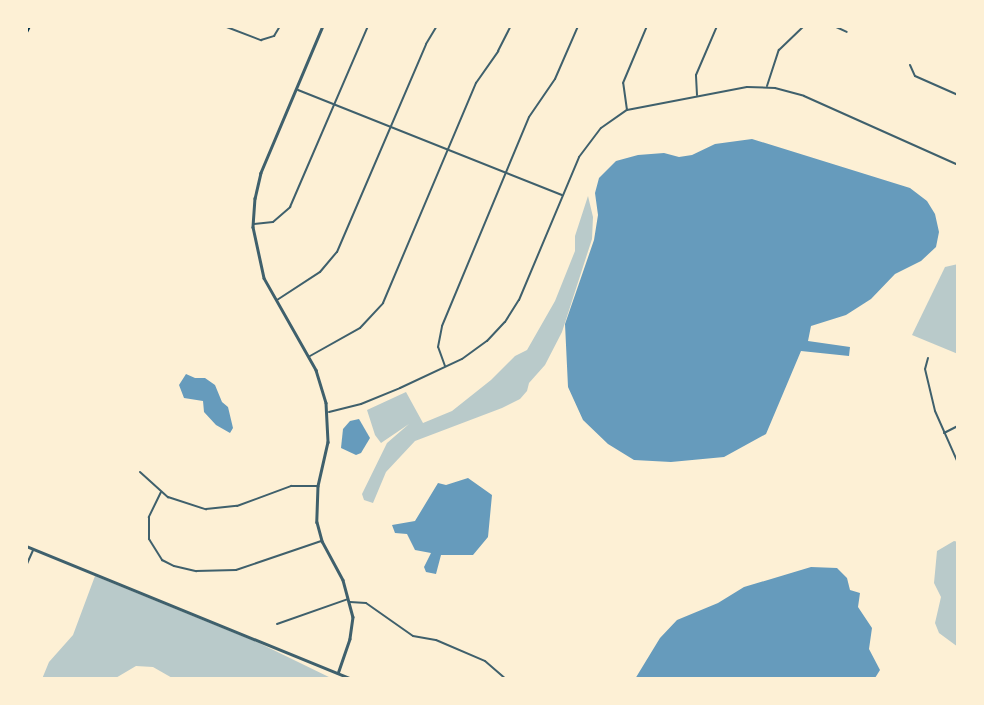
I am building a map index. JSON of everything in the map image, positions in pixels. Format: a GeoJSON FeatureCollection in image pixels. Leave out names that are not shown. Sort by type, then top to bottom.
{"type":"FeatureCollection","features":[{"type":"Feature","properties":{"kind":"main road"},"geometry":{"type":"LineString","coordinates":[[26,32],[29,26]]}},
{"type":"Feature","properties":{"kind":"street"},"geometry":{"type":"LineString","coordinates":[[224,26],[261,40],[274,36],[280,26]]}},
{"type":"Feature","properties":{"kind":"street"},"geometry":{"type":"LineString","coordinates":[[323,26],[261,173],[253,224],[260,265],[276,301],[320,379],[328,412],[328,442],[318,486],[317,522],[322,541],[343,580],[350,601],[352,632],[336,679]]}},
{"type":"Feature","properties":{"kind":"street"},"geometry":{"type":"LineString","coordinates":[[253,224],[273,222],[287,212],[368,26]]}},
{"type":"Feature","properties":{"kind":"street"},"geometry":{"type":"LineString","coordinates":[[276,301],[314,278],[333,259],[426,44],[437,26]]}},
{"type":"Feature","properties":{"kind":"street"},"geometry":{"type":"LineString","coordinates":[[309,357],[360,328],[383,303],[476,83],[499,51],[510,26]]}},
{"type":"Feature","properties":{"kind":"street"},"geometry":{"type":"LineString","coordinates":[[445,367],[439,347],[442,327],[529,117],[555,79],[578,26]]}},
{"type":"Feature","properties":{"kind":"street"},"geometry":{"type":"LineString","coordinates":[[627,110],[623,83],[646,26]]}},
{"type":"Feature","properties":{"kind":"street"},"geometry":{"type":"LineString","coordinates":[[697,96],[696,75],[717,26]]}},
{"type":"Feature","properties":{"kind":"street"},"geometry":{"type":"LineString","coordinates":[[767,87],[779,50],[804,26]]}},
{"type":"Feature","properties":{"kind":"street"},"geometry":{"type":"LineString","coordinates":[[834,26],[847,32]]}},
{"type":"Feature","properties":{"kind":"street"},"geometry":{"type":"LineString","coordinates":[[910,65],[915,76],[958,95]]}},
{"type":"Feature","properties":{"kind":"street"},"geometry":{"type":"LineString","coordinates":[[328,412],[361,404],[445,367],[472,353],[505,322],[525,288],[589,141],[601,128],[627,110],[697,96],[767,87],[794,92],[958,165]]}},
{"type":"Feature","properties":{"kind":"street"},"geometry":{"type":"LineString","coordinates":[[296,89],[563,196]]}},
{"type":"Feature","properties":{"kind":"street"},"geometry":{"type":"LineString","coordinates":[[928,358],[925,369],[943,434],[958,463]]}},
{"type":"Feature","properties":{"kind":"street"},"geometry":{"type":"LineString","coordinates":[[943,434],[958,426]]}},
{"type":"Feature","properties":{"kind":"street"},"geometry":{"type":"LineString","coordinates":[[140,472],[161,492],[187,505],[217,509],[237,506],[291,486],[318,486]]}},
{"type":"Feature","properties":{"kind":"street"},"geometry":{"type":"LineString","coordinates":[[161,492],[149,517],[149,539],[162,560],[174,566],[196,570],[236,570],[322,541]]}},
{"type":"Feature","properties":{"kind":"street"},"geometry":{"type":"LineString","coordinates":[[26,546],[352,679]]}},
{"type":"Feature","properties":{"kind":"street"},"geometry":{"type":"LineString","coordinates":[[26,566],[33,549]]}},
{"type":"Feature","properties":{"kind":"street"},"geometry":{"type":"LineString","coordinates":[[278,624],[350,601],[366,603],[413,636],[436,640],[485,661],[506,679]]}},
{"type":"Feature","properties":{"kind":"shaded area"},"geometry":{"type":"Polygon","coordinates":[[[588,196],[593,217],[592,239],[562,332],[545,365],[529,383],[527,391],[520,399],[502,408],[415,441],[386,472],[373,503],[364,500],[362,494],[387,443],[409,424],[381,443],[375,435],[367,410],[406,392],[423,423],[452,411],[491,380],[515,356],[527,350],[555,301],[575,251],[575,236],[588,196]]]}},
{"type":"Feature","properties":{"kind":"shaded area"},"geometry":{"type":"Polygon","coordinates":[[[958,264],[958,354],[912,335],[945,267],[958,264]]]}},
{"type":"Feature","properties":{"kind":"shaded area"},"geometry":{"type":"Polygon","coordinates":[[[954,541],[958,542],[958,647],[939,633],[935,623],[941,597],[934,583],[937,551],[954,541]]]}},
{"type":"Feature","properties":{"kind":"shaded area"},"geometry":{"type":"Polygon","coordinates":[[[95,576],[259,643],[333,679],[174,679],[153,667],[136,666],[114,679],[42,679],[49,662],[73,635],[95,576]]]}},
{"type":"Feature","properties":{"kind":"water"},"geometry":{"type":"Polygon","coordinates":[[[752,139],[910,188],[927,201],[935,214],[939,232],[936,247],[921,261],[895,274],[871,299],[846,315],[811,326],[808,341],[850,347],[849,356],[801,351],[766,434],[724,457],[671,462],[634,460],[608,444],[583,420],[568,387],[565,324],[594,240],[598,215],[595,193],[599,178],[616,161],[638,155],[664,153],[679,157],[692,155],[715,144],[752,139]]]}},
{"type":"Feature","properties":{"kind":"water"},"geometry":{"type":"Polygon","coordinates":[[[186,374],[205,378],[215,385],[222,402],[228,407],[233,428],[230,433],[216,425],[204,412],[203,401],[184,398],[179,385],[186,374]]]}},
{"type":"Feature","properties":{"kind":"water"},"geometry":{"type":"Polygon","coordinates":[[[359,419],[370,438],[361,453],[356,455],[341,448],[343,429],[350,421],[359,419]]]}},
{"type":"Feature","properties":{"kind":"water"},"geometry":{"type":"Polygon","coordinates":[[[468,478],[492,495],[488,537],[473,555],[441,555],[436,574],[426,572],[424,567],[431,553],[415,550],[407,534],[395,533],[392,525],[415,521],[438,483],[446,485],[468,478]]]}},
{"type":"Feature","properties":{"kind":"water"},"geometry":{"type":"Polygon","coordinates":[[[811,567],[837,568],[847,578],[850,590],[860,593],[858,607],[872,628],[869,649],[880,670],[875,678],[635,679],[660,638],[677,620],[718,603],[744,587],[811,567]]]}}]}
